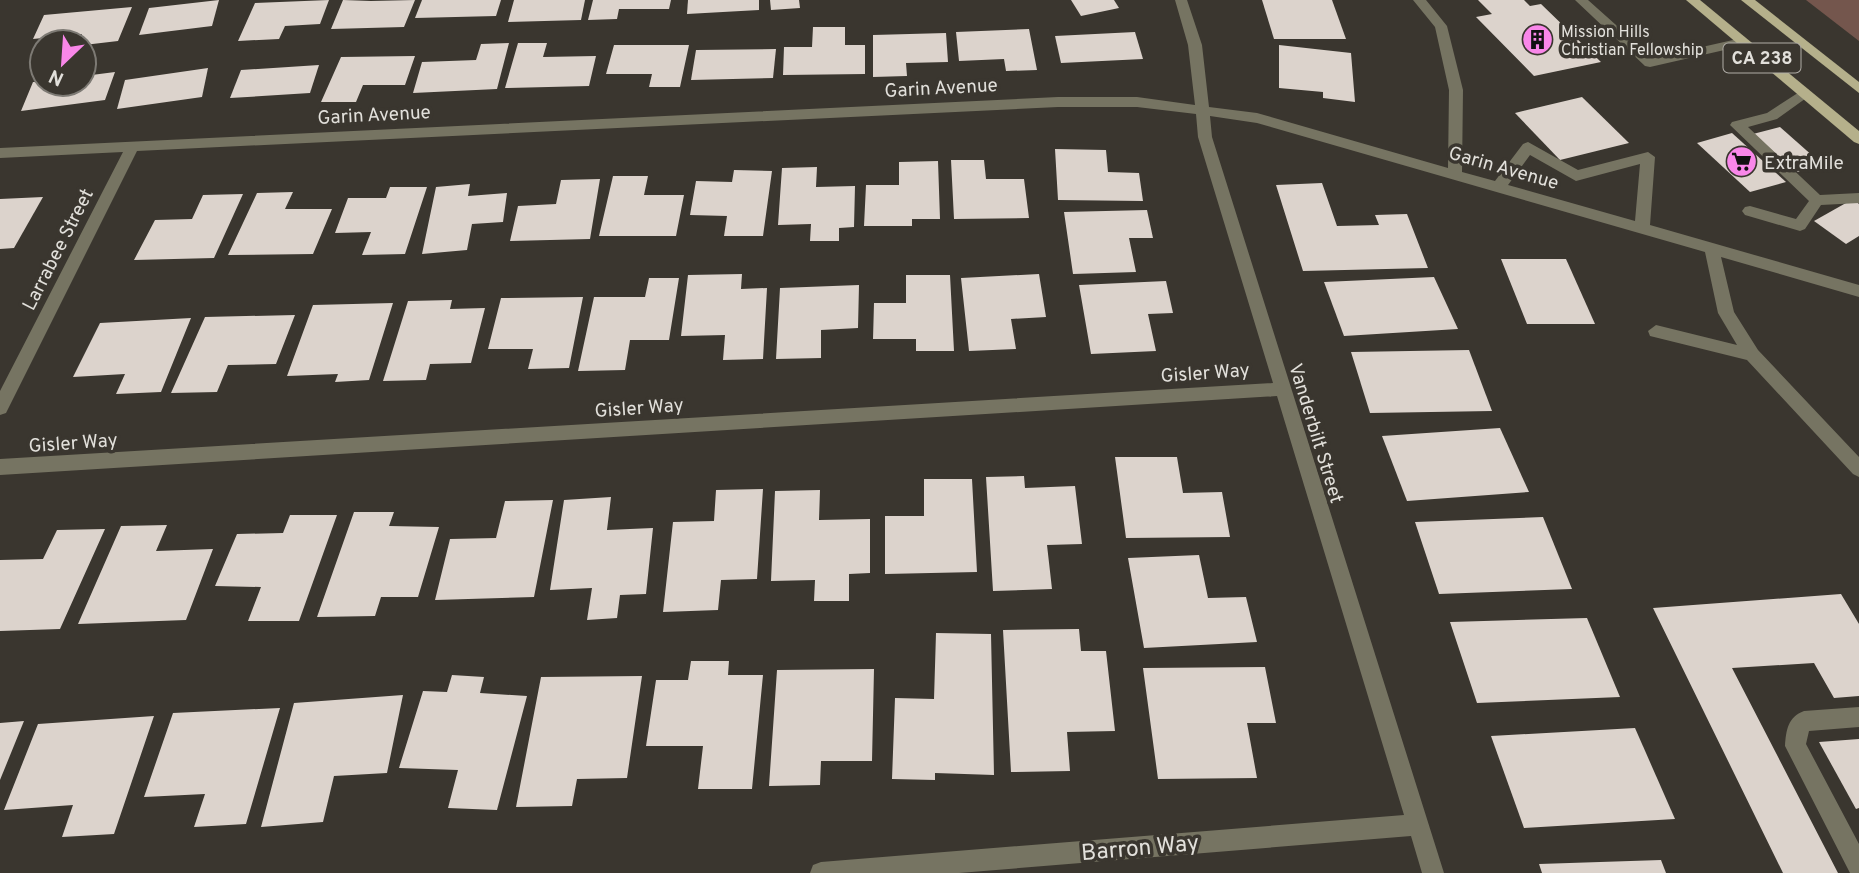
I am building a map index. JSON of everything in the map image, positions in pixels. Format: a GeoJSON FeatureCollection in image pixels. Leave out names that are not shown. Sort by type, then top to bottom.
{"type":"FeatureCollection","features":[{"type":"Feature","properties":{"kind":"main road","name":"CA 238"},"geometry":{"type":"LineString","coordinates":[[1692,0],[1859,139]]}},
{"type":"Feature","properties":{"kind":"main road","name":"CA 238"},"geometry":{"type":"LineString","coordinates":[[1747,0],[1859,89]]}},
{"type":"Feature","properties":{"kind":"street","name":"Vanderbilt Street"},"geometry":{"type":"LineString","coordinates":[[1181,0],[1195,46],[1205,137],[1433,873]]}},
{"type":"Feature","properties":{"kind":"street"},"geometry":{"type":"LineString","coordinates":[[1419,0],[1441,26],[1456,90],[1455,175]]}},
{"type":"Feature","properties":{"kind":"street"},"geometry":{"type":"LineString","coordinates":[[1581,0],[1650,62],[1742,42]]}},
{"type":"Feature","properties":{"kind":"street"},"geometry":{"type":"LineString","coordinates":[[1804,93],[1772,116],[1737,125],[1817,200],[1859,198]]}},
{"type":"Feature","properties":{"kind":"street","name":"Garin Avenue"},"geometry":{"type":"LineString","coordinates":[[0,153],[1058,102],[1137,102],[1257,118],[1859,291]]}},
{"type":"Feature","properties":{"kind":"street","name":"Larrabee Street"},"geometry":{"type":"LineString","coordinates":[[0,408],[133,146]]}},
{"type":"Feature","properties":{"kind":"street"},"geometry":{"type":"LineString","coordinates":[[1498,187],[1528,147],[1576,176],[1648,157],[1642,229]]}},
{"type":"Feature","properties":{"kind":"street"},"geometry":{"type":"LineString","coordinates":[[1750,211],[1800,225],[1817,200]]}},
{"type":"Feature","properties":{"kind":"street"},"geometry":{"type":"LineString","coordinates":[[1712,250],[1726,313],[1752,355],[1859,469]]}},
{"type":"Feature","properties":{"kind":"street"},"geometry":{"type":"LineString","coordinates":[[1656,331],[1752,355]]}},
{"type":"Feature","properties":{"kind":"street","name":"Gisler Way"},"geometry":{"type":"LineString","coordinates":[[0,467],[1281,389]]}},
{"type":"Feature","properties":{"kind":"street"},"geometry":{"type":"LineString","coordinates":[[1859,717],[1804,721],[1796,730],[1795,746],[1859,867]]}},
{"type":"Feature","properties":{"kind":"street","name":"Barron Way"},"geometry":{"type":"LineString","coordinates":[[821,873],[1417,825]]}},
{"type":"Feature","properties":{"kind":"shaded area"},"geometry":{"type":"Polygon","coordinates":[[[1806,0],[1859,0],[1859,41],[1806,0]]]}},
{"type":"Feature","properties":{"kind":"building"},"geometry":{"type":"Polygon","coordinates":[[[219,0],[212,26],[139,35],[149,8],[219,0]]]}},
{"type":"Feature","properties":{"kind":"building"},"geometry":{"type":"Polygon","coordinates":[[[329,0],[320,24],[285,26],[279,39],[238,41],[255,3],[329,0]]]}},
{"type":"Feature","properties":{"kind":"building"},"geometry":{"type":"Polygon","coordinates":[[[343,0],[415,0],[404,27],[331,29],[343,0]]]}},
{"type":"Feature","properties":{"kind":"building"},"geometry":{"type":"Polygon","coordinates":[[[422,0],[501,0],[496,16],[415,18],[422,0]]]}},
{"type":"Feature","properties":{"kind":"building"},"geometry":{"type":"Polygon","coordinates":[[[514,0],[585,0],[581,20],[508,22],[514,0]]]}},
{"type":"Feature","properties":{"kind":"building"},"geometry":{"type":"Polygon","coordinates":[[[593,0],[671,0],[669,9],[619,9],[617,19],[588,20],[593,0]]]}},
{"type":"Feature","properties":{"kind":"building"},"geometry":{"type":"Polygon","coordinates":[[[688,0],[759,0],[759,10],[687,14],[688,0]]]}},
{"type":"Feature","properties":{"kind":"building"},"geometry":{"type":"Polygon","coordinates":[[[770,0],[799,0],[800,8],[771,10],[770,0]]]}},
{"type":"Feature","properties":{"kind":"building"},"geometry":{"type":"Polygon","coordinates":[[[1071,0],[1114,0],[1119,8],[1081,16],[1071,0]]]}},
{"type":"Feature","properties":{"kind":"building"},"geometry":{"type":"Polygon","coordinates":[[[1262,0],[1332,0],[1346,39],[1274,39],[1262,0]]]}},
{"type":"Feature","properties":{"kind":"building","name":"Mission Hills Christian Fellowship"},"geometry":{"type":"Polygon","coordinates":[[[1478,0],[1524,0],[1530,6],[1541,4],[1601,62],[1534,76],[1476,17],[1492,14],[1478,0]]]}},
{"type":"Feature","properties":{"kind":"building"},"geometry":{"type":"Polygon","coordinates":[[[132,7],[118,41],[98,43],[98,28],[38,28],[44,15],[132,7]]]}},
{"type":"Feature","properties":{"kind":"building"},"geometry":{"type":"Polygon","coordinates":[[[813,27],[845,27],[845,45],[865,45],[865,74],[783,75],[784,47],[812,47],[813,27]]]}},
{"type":"Feature","properties":{"kind":"building"},"geometry":{"type":"Polygon","coordinates":[[[1029,29],[1037,70],[1006,71],[1004,59],[959,61],[956,32],[1029,29]]]}},
{"type":"Feature","properties":{"kind":"building"},"geometry":{"type":"Polygon","coordinates":[[[1135,32],[1143,59],[1061,63],[1055,36],[1135,32]]]}},
{"type":"Feature","properties":{"kind":"building"},"geometry":{"type":"Polygon","coordinates":[[[946,33],[948,62],[906,63],[907,76],[873,77],[873,35],[946,33]]]}},
{"type":"Feature","properties":{"kind":"building"},"geometry":{"type":"Polygon","coordinates":[[[509,43],[497,89],[413,93],[422,62],[476,60],[481,44],[509,43]]]}},
{"type":"Feature","properties":{"kind":"building"},"geometry":{"type":"Polygon","coordinates":[[[518,43],[547,43],[543,57],[596,56],[589,86],[505,88],[518,43]]]}},
{"type":"Feature","properties":{"kind":"building"},"geometry":{"type":"Polygon","coordinates":[[[614,45],[689,45],[680,87],[649,87],[652,74],[606,74],[614,45]]]}},
{"type":"Feature","properties":{"kind":"building"},"geometry":{"type":"Polygon","coordinates":[[[1279,45],[1351,53],[1355,102],[1323,98],[1323,92],[1279,88],[1279,45]]]}},
{"type":"Feature","properties":{"kind":"building"},"geometry":{"type":"Polygon","coordinates":[[[776,49],[773,78],[691,80],[696,50],[776,49]]]}},
{"type":"Feature","properties":{"kind":"building"},"geometry":{"type":"Polygon","coordinates":[[[415,56],[405,85],[363,85],[356,102],[321,102],[341,57],[415,56]]]}},
{"type":"Feature","properties":{"kind":"building"},"geometry":{"type":"Polygon","coordinates":[[[319,65],[310,93],[230,98],[241,70],[319,65]]]}},
{"type":"Feature","properties":{"kind":"building"},"geometry":{"type":"Polygon","coordinates":[[[208,68],[202,97],[117,109],[125,80],[208,68]]]}},
{"type":"Feature","properties":{"kind":"building"},"geometry":{"type":"Polygon","coordinates":[[[115,72],[105,100],[21,111],[28,94],[28,98],[98,98],[98,74],[115,72]]]}},
{"type":"Feature","properties":{"kind":"building"},"geometry":{"type":"Polygon","coordinates":[[[1582,97],[1629,143],[1560,160],[1515,113],[1582,97]]]}},
{"type":"Feature","properties":{"kind":"building"},"geometry":{"type":"Polygon","coordinates":[[[1780,127],[1823,165],[1797,172],[1753,134],[1780,127]]]}},
{"type":"Feature","properties":{"kind":"building","name":"ExtraMile"},"geometry":{"type":"Polygon","coordinates":[[[1732,133],[1786,182],[1750,192],[1697,143],[1732,133]]]}},
{"type":"Feature","properties":{"kind":"building"},"geometry":{"type":"Polygon","coordinates":[[[1055,149],[1106,150],[1108,172],[1139,173],[1143,201],[1058,200],[1055,149]]]}},
{"type":"Feature","properties":{"kind":"building"},"geometry":{"type":"Polygon","coordinates":[[[951,160],[984,160],[986,179],[1024,179],[1029,218],[954,219],[951,160]]]}},
{"type":"Feature","properties":{"kind":"building"},"geometry":{"type":"Polygon","coordinates":[[[938,161],[940,219],[912,219],[912,226],[864,226],[866,185],[899,185],[899,162],[938,161]]]}},
{"type":"Feature","properties":{"kind":"building"},"geometry":{"type":"Polygon","coordinates":[[[817,167],[816,187],[855,186],[854,227],[839,228],[839,241],[810,241],[811,224],[778,225],[782,168],[817,167]]]}},
{"type":"Feature","properties":{"kind":"building"},"geometry":{"type":"Polygon","coordinates":[[[734,170],[772,171],[763,236],[724,236],[727,216],[690,215],[696,181],[732,182],[734,170]]]}},
{"type":"Feature","properties":{"kind":"building"},"geometry":{"type":"Polygon","coordinates":[[[613,176],[648,176],[644,195],[684,195],[676,236],[599,236],[613,176]]]}},
{"type":"Feature","properties":{"kind":"building"},"geometry":{"type":"Polygon","coordinates":[[[600,179],[590,239],[510,241],[518,206],[556,204],[561,180],[600,179]]]}},
{"type":"Feature","properties":{"kind":"building"},"geometry":{"type":"Polygon","coordinates":[[[1322,183],[1337,226],[1379,225],[1375,215],[1407,214],[1428,268],[1303,271],[1276,185],[1322,183]]]}},
{"type":"Feature","properties":{"kind":"building"},"geometry":{"type":"Polygon","coordinates":[[[470,184],[468,196],[507,193],[503,222],[472,224],[467,250],[422,254],[436,187],[470,184]]]}},
{"type":"Feature","properties":{"kind":"building"},"geometry":{"type":"Polygon","coordinates":[[[390,187],[427,187],[405,254],[362,255],[371,232],[335,233],[348,198],[386,198],[390,187]]]}},
{"type":"Feature","properties":{"kind":"building"},"geometry":{"type":"Polygon","coordinates":[[[293,192],[285,209],[332,209],[313,254],[228,255],[257,193],[293,192]]]}},
{"type":"Feature","properties":{"kind":"building"},"geometry":{"type":"Polygon","coordinates":[[[243,194],[214,258],[134,260],[155,220],[192,219],[203,195],[243,194]]]}},
{"type":"Feature","properties":{"kind":"building"},"geometry":{"type":"Polygon","coordinates":[[[43,197],[14,248],[0,249],[0,199],[43,197]]]}},
{"type":"Feature","properties":{"kind":"building"},"geometry":{"type":"Polygon","coordinates":[[[1853,199],[1859,204],[1859,236],[1846,244],[1814,221],[1853,199]]]}},
{"type":"Feature","properties":{"kind":"building"},"geometry":{"type":"Polygon","coordinates":[[[1147,210],[1153,238],[1129,238],[1136,272],[1073,274],[1064,212],[1147,210]]]}},
{"type":"Feature","properties":{"kind":"building"},"geometry":{"type":"Polygon","coordinates":[[[1501,259],[1566,259],[1595,324],[1527,324],[1501,259]]]}},
{"type":"Feature","properties":{"kind":"building"},"geometry":{"type":"Polygon","coordinates":[[[742,274],[741,289],[767,288],[763,359],[723,360],[725,335],[681,336],[688,275],[742,274]]]}},
{"type":"Feature","properties":{"kind":"building"},"geometry":{"type":"Polygon","coordinates":[[[1039,274],[1046,317],[1011,319],[1016,349],[969,351],[961,278],[1039,274]]]}},
{"type":"Feature","properties":{"kind":"building"},"geometry":{"type":"Polygon","coordinates":[[[906,275],[950,275],[954,351],[916,351],[916,339],[873,339],[874,303],[906,303],[906,275]]]}},
{"type":"Feature","properties":{"kind":"building"},"geometry":{"type":"Polygon","coordinates":[[[1434,277],[1458,329],[1344,336],[1324,282],[1434,277]]]}},
{"type":"Feature","properties":{"kind":"building"},"geometry":{"type":"Polygon","coordinates":[[[649,278],[679,278],[669,340],[630,340],[625,370],[578,371],[594,297],[645,297],[649,278]]]}},
{"type":"Feature","properties":{"kind":"building"},"geometry":{"type":"Polygon","coordinates":[[[1166,281],[1173,313],[1148,314],[1156,351],[1091,354],[1079,285],[1166,281]]]}},
{"type":"Feature","properties":{"kind":"building"},"geometry":{"type":"Polygon","coordinates":[[[859,285],[858,328],[821,330],[821,358],[776,359],[780,288],[859,285]]]}},
{"type":"Feature","properties":{"kind":"building"},"geometry":{"type":"Polygon","coordinates":[[[583,297],[569,368],[528,369],[533,349],[488,349],[501,298],[583,297]]]}},
{"type":"Feature","properties":{"kind":"building"},"geometry":{"type":"Polygon","coordinates":[[[452,300],[450,309],[485,308],[471,363],[430,364],[426,380],[383,381],[408,301],[452,300]]]}},
{"type":"Feature","properties":{"kind":"building"},"geometry":{"type":"Polygon","coordinates":[[[393,303],[369,380],[335,382],[338,374],[287,376],[313,305],[393,303]]]}},
{"type":"Feature","properties":{"kind":"building"},"geometry":{"type":"Polygon","coordinates":[[[295,315],[276,364],[228,365],[217,392],[171,393],[205,317],[295,315]]]}},
{"type":"Feature","properties":{"kind":"building"},"geometry":{"type":"Polygon","coordinates":[[[191,318],[161,392],[116,394],[125,374],[73,377],[100,323],[191,318]]]}},
{"type":"Feature","properties":{"kind":"building"},"geometry":{"type":"Polygon","coordinates":[[[1469,350],[1492,411],[1370,413],[1351,352],[1469,350]]]}},
{"type":"Feature","properties":{"kind":"building"},"geometry":{"type":"Polygon","coordinates":[[[1500,428],[1529,492],[1407,501],[1382,436],[1500,428]]]}},
{"type":"Feature","properties":{"kind":"building"},"geometry":{"type":"Polygon","coordinates":[[[1115,457],[1177,457],[1183,493],[1222,492],[1230,537],[1126,538],[1115,457]]]}},
{"type":"Feature","properties":{"kind":"building"},"geometry":{"type":"Polygon","coordinates":[[[1024,476],[1025,488],[1075,486],[1082,544],[1047,545],[1052,589],[993,591],[986,477],[1024,476]]]}},
{"type":"Feature","properties":{"kind":"building"},"geometry":{"type":"Polygon","coordinates":[[[924,479],[972,479],[977,572],[885,574],[885,516],[924,516],[924,479]]]}},
{"type":"Feature","properties":{"kind":"building"},"geometry":{"type":"Polygon","coordinates":[[[763,489],[757,579],[721,580],[718,610],[663,612],[673,522],[714,521],[716,490],[763,489]]]}},
{"type":"Feature","properties":{"kind":"building"},"geometry":{"type":"Polygon","coordinates":[[[820,490],[819,520],[870,519],[870,573],[849,574],[849,601],[814,601],[815,580],[771,581],[775,491],[820,490]]]}},
{"type":"Feature","properties":{"kind":"building"},"geometry":{"type":"Polygon","coordinates":[[[611,497],[607,530],[653,528],[646,594],[620,595],[617,618],[587,620],[592,588],[550,590],[564,500],[611,497]]]}},
{"type":"Feature","properties":{"kind":"building"},"geometry":{"type":"Polygon","coordinates":[[[553,500],[534,597],[435,600],[450,539],[496,538],[505,501],[553,500]]]}},
{"type":"Feature","properties":{"kind":"building"},"geometry":{"type":"Polygon","coordinates":[[[354,512],[394,512],[389,526],[439,527],[418,597],[381,597],[375,616],[317,617],[354,512]]]}},
{"type":"Feature","properties":{"kind":"building"},"geometry":{"type":"Polygon","coordinates":[[[290,515],[337,515],[299,621],[248,621],[261,587],[215,586],[237,534],[283,533],[290,515]]]}},
{"type":"Feature","properties":{"kind":"building"},"geometry":{"type":"Polygon","coordinates":[[[1543,517],[1572,589],[1439,594],[1415,522],[1543,517]]]}},
{"type":"Feature","properties":{"kind":"building"},"geometry":{"type":"Polygon","coordinates":[[[167,525],[156,551],[213,549],[186,620],[78,624],[121,526],[167,525]]]}},
{"type":"Feature","properties":{"kind":"building"},"geometry":{"type":"Polygon","coordinates":[[[105,529],[60,629],[0,631],[0,560],[43,559],[57,530],[105,529]]]}},
{"type":"Feature","properties":{"kind":"building"},"geometry":{"type":"Polygon","coordinates":[[[1199,555],[1208,598],[1246,597],[1257,642],[1144,648],[1128,558],[1199,555]]]}},
{"type":"Feature","properties":{"kind":"building"},"geometry":{"type":"Polygon","coordinates":[[[1841,594],[1859,624],[1859,696],[1834,698],[1814,663],[1732,668],[1838,873],[1783,873],[1653,608],[1841,594]]]}},
{"type":"Feature","properties":{"kind":"building"},"geometry":{"type":"Polygon","coordinates":[[[1587,618],[1620,697],[1477,703],[1450,622],[1587,618]]]}},
{"type":"Feature","properties":{"kind":"building"},"geometry":{"type":"Polygon","coordinates":[[[1079,629],[1081,651],[1106,651],[1115,731],[1067,732],[1070,771],[1011,772],[1003,630],[1079,629]]]}},
{"type":"Feature","properties":{"kind":"building"},"geometry":{"type":"Polygon","coordinates":[[[936,633],[991,634],[994,775],[935,773],[935,780],[892,779],[895,698],[934,699],[936,633]]]}},
{"type":"Feature","properties":{"kind":"building"},"geometry":{"type":"Polygon","coordinates":[[[691,661],[729,661],[728,675],[763,675],[752,789],[698,789],[703,746],[646,746],[656,680],[688,680],[691,661]]]}},
{"type":"Feature","properties":{"kind":"building"},"geometry":{"type":"Polygon","coordinates":[[[1265,667],[1276,723],[1247,723],[1257,778],[1158,779],[1143,668],[1265,667]]]}},
{"type":"Feature","properties":{"kind":"building"},"geometry":{"type":"Polygon","coordinates":[[[874,669],[872,761],[821,761],[820,785],[769,786],[777,670],[874,669]]]}},
{"type":"Feature","properties":{"kind":"building"},"geometry":{"type":"Polygon","coordinates":[[[452,675],[484,677],[480,693],[527,696],[497,810],[448,808],[458,770],[399,768],[423,691],[447,692],[452,675]]]}},
{"type":"Feature","properties":{"kind":"building"},"geometry":{"type":"Polygon","coordinates":[[[642,676],[627,778],[577,779],[572,806],[516,807],[541,677],[642,676]]]}},
{"type":"Feature","properties":{"kind":"building"},"geometry":{"type":"Polygon","coordinates":[[[403,695],[387,773],[334,776],[323,822],[261,827],[294,703],[403,695]]]}},
{"type":"Feature","properties":{"kind":"building"},"geometry":{"type":"Polygon","coordinates":[[[280,708],[246,824],[194,827],[205,794],[144,797],[173,713],[280,708]]]}},
{"type":"Feature","properties":{"kind":"building"},"geometry":{"type":"Polygon","coordinates":[[[154,716],[114,834],[62,837],[73,805],[4,810],[38,724],[154,716]]]}},
{"type":"Feature","properties":{"kind":"building"},"geometry":{"type":"Polygon","coordinates":[[[24,721],[0,780],[0,723],[24,721]]]}},
{"type":"Feature","properties":{"kind":"building"},"geometry":{"type":"Polygon","coordinates":[[[1635,728],[1675,819],[1524,828],[1491,736],[1635,728]]]}},
{"type":"Feature","properties":{"kind":"building"},"geometry":{"type":"Polygon","coordinates":[[[1859,739],[1859,808],[1856,809],[1819,742],[1859,739]]]}},
{"type":"Feature","properties":{"kind":"building"},"geometry":{"type":"Polygon","coordinates":[[[1661,860],[1666,873],[1542,873],[1539,864],[1661,860]]]}},
{"type":"Feature","properties":{"kind":"place","name":"Mission Hills Christian Fellowship"},"geometry":{"type":"Point","coordinates":[1538,40]}},
{"type":"Feature","properties":{"kind":"place","name":"ExtraMile"},"geometry":{"type":"Point","coordinates":[1741,162]}}]}
